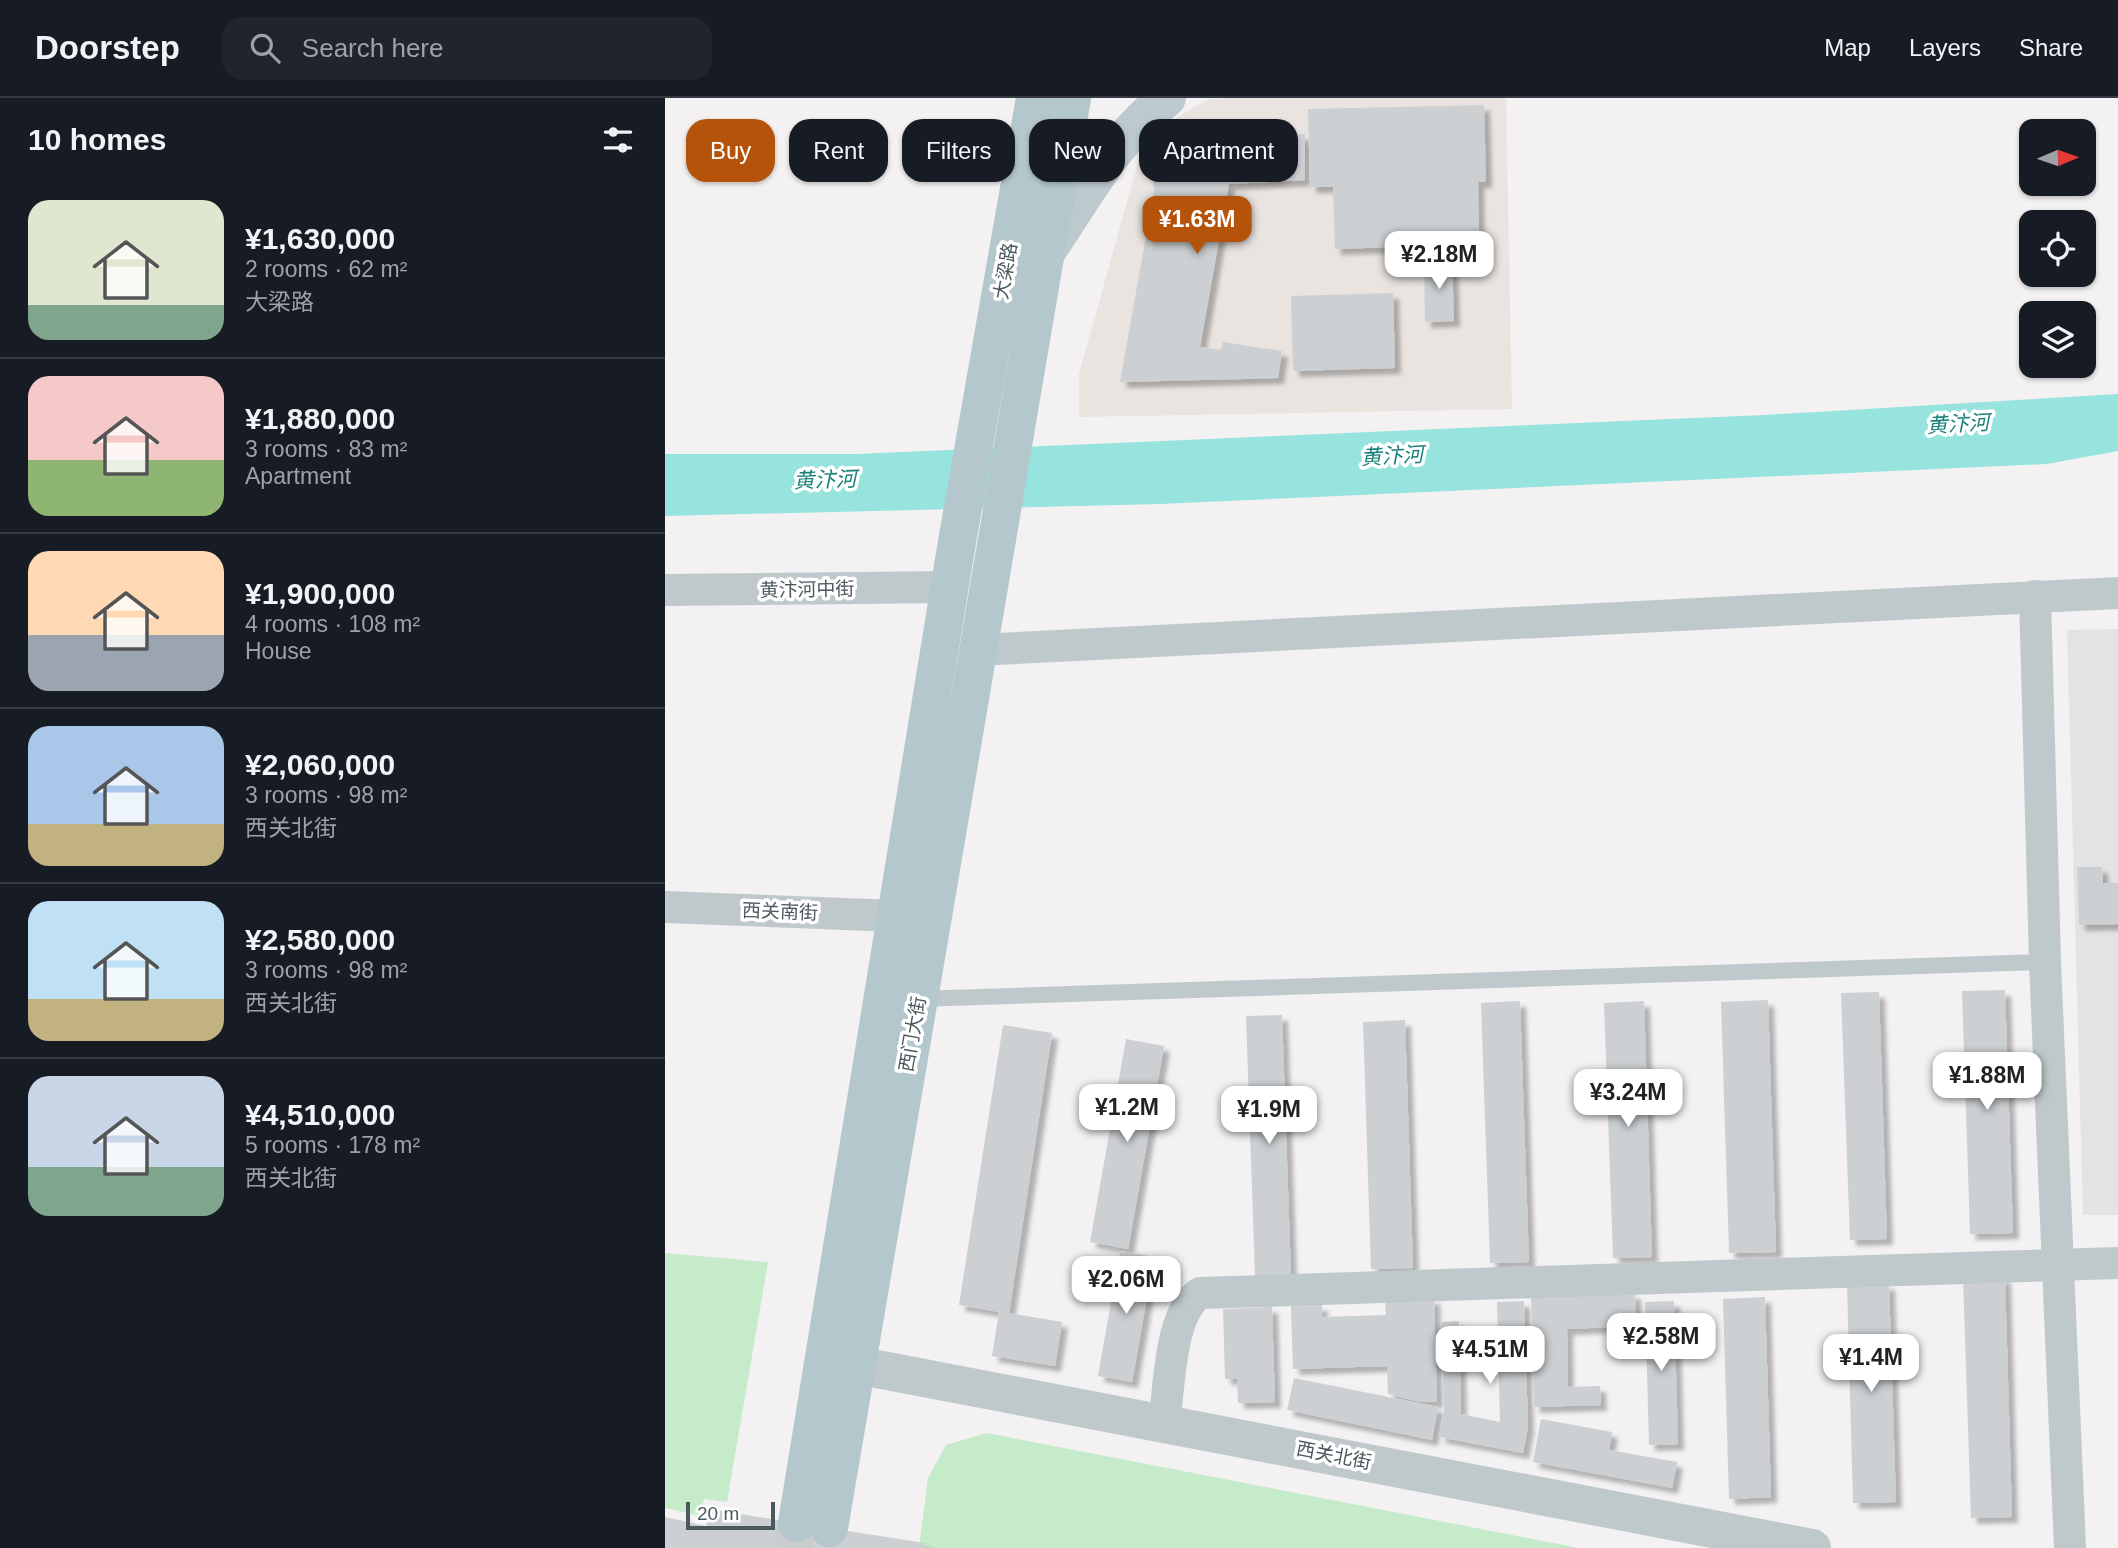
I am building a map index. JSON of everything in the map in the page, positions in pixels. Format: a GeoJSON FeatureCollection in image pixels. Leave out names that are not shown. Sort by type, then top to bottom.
{"type":"FeatureCollection","features":[{"type":"Feature","properties":{"kind":"main road","name":"大梁路"},"geometry":{"type":"LineString","coordinates":[[977,538],[975,444],[1035,98]]}},
{"type":"Feature","properties":{"kind":"main road","name":"大梁路"},"geometry":{"type":"LineString","coordinates":[[977,538],[1013,439],[1072,98]]}},
{"type":"Feature","properties":{"kind":"main road"},"geometry":{"type":"LineString","coordinates":[[1045,254],[1094,176],[1139,119],[1167,98]]}},
{"type":"Feature","properties":{"kind":"main road","name":"西门大街"},"geometry":{"type":"LineString","coordinates":[[977,538],[976,650],[856,1365],[813,1525],[896,916],[950,587],[977,538]]}},
{"type":"Feature","properties":{"kind":"street","name":"黄汴河中街"},"geometry":{"type":"LineString","coordinates":[[665,590],[950,587]]}},
{"type":"Feature","properties":{"kind":"street"},"geometry":{"type":"LineString","coordinates":[[976,650],[2118,593]]}},
{"type":"Feature","properties":{"kind":"street"},"geometry":{"type":"LineString","coordinates":[[2035,596],[2045,962],[2070,1548]]}},
{"type":"Feature","properties":{"kind":"street","name":"西关南街"},"geometry":{"type":"LineString","coordinates":[[665,907],[896,916]]}},
{"type":"Feature","properties":{"kind":"street"},"geometry":{"type":"LineString","coordinates":[[1164,1422],[1180,1318],[1189,1301],[1200,1293],[2118,1263]]}},
{"type":"Feature","properties":{"kind":"street","name":"西关北街"},"geometry":{"type":"LineString","coordinates":[[856,1365],[1812,1548]]}},
{"type":"Feature","properties":{"kind":"lane"},"geometry":{"type":"LineString","coordinates":[[918,999],[2045,962]]}},
{"type":"Feature","properties":{"kind":"shaded area"},"geometry":{"type":"Polygon","coordinates":[[[1506,98],[1512,409],[1079,417],[1079,374],[1139,159],[1139,182],[1298,182],[1298,119],[1175,119],[1207,100],[1506,98]]]}},
{"type":"Feature","properties":{"kind":"shaded area"},"geometry":{"type":"Polygon","coordinates":[[[2118,629],[2118,1215],[2083,1215],[2067,630],[2118,629]]]}},
{"type":"Feature","properties":{"kind":"green space"},"geometry":{"type":"Polygon","coordinates":[[[665,1253],[768,1262],[727,1502],[704,1499],[700,1516],[665,1508],[665,1253]]]}},
{"type":"Feature","properties":{"kind":"green space"},"geometry":{"type":"Polygon","coordinates":[[[987,1433],[1579,1548],[919,1548],[928,1478],[946,1445],[987,1433]]]}},
{"type":"Feature","properties":{"kind":"water","name":"黄汴河"},"geometry":{"type":"Polygon","coordinates":[[[2118,394],[2118,451],[2047,464],[1160,504],[665,516],[665,454],[857,454],[1765,415],[2118,394]]]}},
{"type":"Feature","properties":{"kind":"building"},"geometry":{"type":"Polygon","coordinates":[[[1484,105],[1486,182],[1478,182],[1479,240],[1457,241],[1457,245],[1335,249],[1333,187],[1310,187],[1308,109],[1484,105]]]}},
{"type":"Feature","properties":{"kind":"building"},"geometry":{"type":"Polygon","coordinates":[[[1298,134],[1305,134],[1305,180],[1298,180],[1298,134]]]}},
{"type":"Feature","properties":{"kind":"building"},"geometry":{"type":"Polygon","coordinates":[[[1153,182],[1267,182],[1229,184],[1200,347],[1221,350],[1223,342],[1282,351],[1278,378],[1120,382],[1153,182]]]}},
{"type":"Feature","properties":{"kind":"building"},"geometry":{"type":"Polygon","coordinates":[[[1452,260],[1454,321],[1425,322],[1424,261],[1452,260]]]}},
{"type":"Feature","properties":{"kind":"building"},"geometry":{"type":"Polygon","coordinates":[[[1393,293],[1395,368],[1293,371],[1291,296],[1393,293]]]}},
{"type":"Feature","properties":{"kind":"building"},"geometry":{"type":"Polygon","coordinates":[[[2077,867],[2102,867],[2103,883],[2118,883],[2118,924],[2079,925],[2077,867]]]}},
{"type":"Feature","properties":{"kind":"building"},"geometry":{"type":"Polygon","coordinates":[[[2005,990],[2013,1233],[1970,1234],[1962,991],[2005,990]]]}},
{"type":"Feature","properties":{"kind":"building"},"geometry":{"type":"Polygon","coordinates":[[[1879,992],[1887,1239],[1850,1240],[1841,993],[1879,992]]]}},
{"type":"Feature","properties":{"kind":"building"},"geometry":{"type":"Polygon","coordinates":[[[1768,1000],[1776,1252],[1729,1253],[1721,1002],[1768,1000]]]}},
{"type":"Feature","properties":{"kind":"building"},"geometry":{"type":"Polygon","coordinates":[[[1520,1001],[1529,1262],[1490,1263],[1481,1003],[1520,1001]]]}},
{"type":"Feature","properties":{"kind":"building"},"geometry":{"type":"Polygon","coordinates":[[[1644,1001],[1652,1257],[1613,1258],[1604,1003],[1644,1001]]]}},
{"type":"Feature","properties":{"kind":"building"},"geometry":{"type":"Polygon","coordinates":[[[1282,1015],[1291,1276],[1255,1277],[1246,1016],[1282,1015]]]}},
{"type":"Feature","properties":{"kind":"building"},"geometry":{"type":"Polygon","coordinates":[[[1405,1020],[1413,1268],[1371,1269],[1363,1022],[1405,1020]]]}},
{"type":"Feature","properties":{"kind":"building"},"geometry":{"type":"Polygon","coordinates":[[[1003,1025],[1052,1033],[1009,1313],[1062,1322],[1055,1366],[992,1356],[999,1312],[959,1305],[1003,1025]]]}},
{"type":"Feature","properties":{"kind":"building"},"geometry":{"type":"Polygon","coordinates":[[[1126,1039],[1164,1046],[1128,1249],[1090,1242],[1126,1039]]]}},
{"type":"Feature","properties":{"kind":"building"},"geometry":{"type":"Polygon","coordinates":[[[1120,1251],[1154,1257],[1132,1382],[1098,1376],[1120,1251]]]}},
{"type":"Feature","properties":{"kind":"building"},"geometry":{"type":"Polygon","coordinates":[[[2005,1277],[2012,1517],[1971,1518],[1963,1279],[2005,1277]]]}},
{"type":"Feature","properties":{"kind":"building"},"geometry":{"type":"Polygon","coordinates":[[[1889,1284],[1896,1502],[1853,1503],[1847,1285],[1889,1284]]]}},
{"type":"Feature","properties":{"kind":"building"},"geometry":{"type":"Polygon","coordinates":[[[1635,1293],[1636,1326],[1567,1329],[1568,1387],[1600,1386],[1601,1405],[1534,1407],[1531,1296],[1635,1293]]]}},
{"type":"Feature","properties":{"kind":"building"},"geometry":{"type":"Polygon","coordinates":[[[1765,1297],[1771,1497],[1729,1499],[1723,1299],[1765,1297]]]}},
{"type":"Feature","properties":{"kind":"building"},"geometry":{"type":"Polygon","coordinates":[[[1434,1298],[1437,1402],[1421,1402],[1388,1394],[1387,1366],[1293,1369],[1291,1306],[1322,1305],[1322,1317],[1386,1315],[1385,1300],[1434,1298]]]}},
{"type":"Feature","properties":{"kind":"building"},"geometry":{"type":"Polygon","coordinates":[[[1524,1301],[1528,1427],[1523,1453],[1439,1437],[1444,1411],[1441,1322],[1459,1321],[1461,1414],[1500,1422],[1497,1302],[1524,1301]]]}},
{"type":"Feature","properties":{"kind":"building"},"geometry":{"type":"Polygon","coordinates":[[[1674,1301],[1678,1444],[1649,1445],[1645,1302],[1674,1301]]]}},
{"type":"Feature","properties":{"kind":"building"},"geometry":{"type":"Polygon","coordinates":[[[1272,1307],[1275,1402],[1238,1403],[1237,1379],[1225,1379],[1223,1309],[1272,1307]]]}},
{"type":"Feature","properties":{"kind":"building"},"geometry":{"type":"Polygon","coordinates":[[[1294,1378],[1438,1407],[1432,1440],[1287,1410],[1294,1378]]]}},
{"type":"Feature","properties":{"kind":"building"},"geometry":{"type":"Polygon","coordinates":[[[1541,1419],[1612,1432],[1609,1450],[1677,1462],[1672,1488],[1533,1462],[1541,1419]]]}},
{"type":"Feature","properties":{"kind":"building"},"geometry":{"type":"Polygon","coordinates":[[[708,1509],[925,1543],[924,1548],[665,1548],[665,1517],[706,1526],[708,1509]]]}},
{"type":"Feature","properties":{"kind":"tunnel"},"geometry":{"type":"LineString","coordinates":[[793,1548],[797,1523]]}}]}
